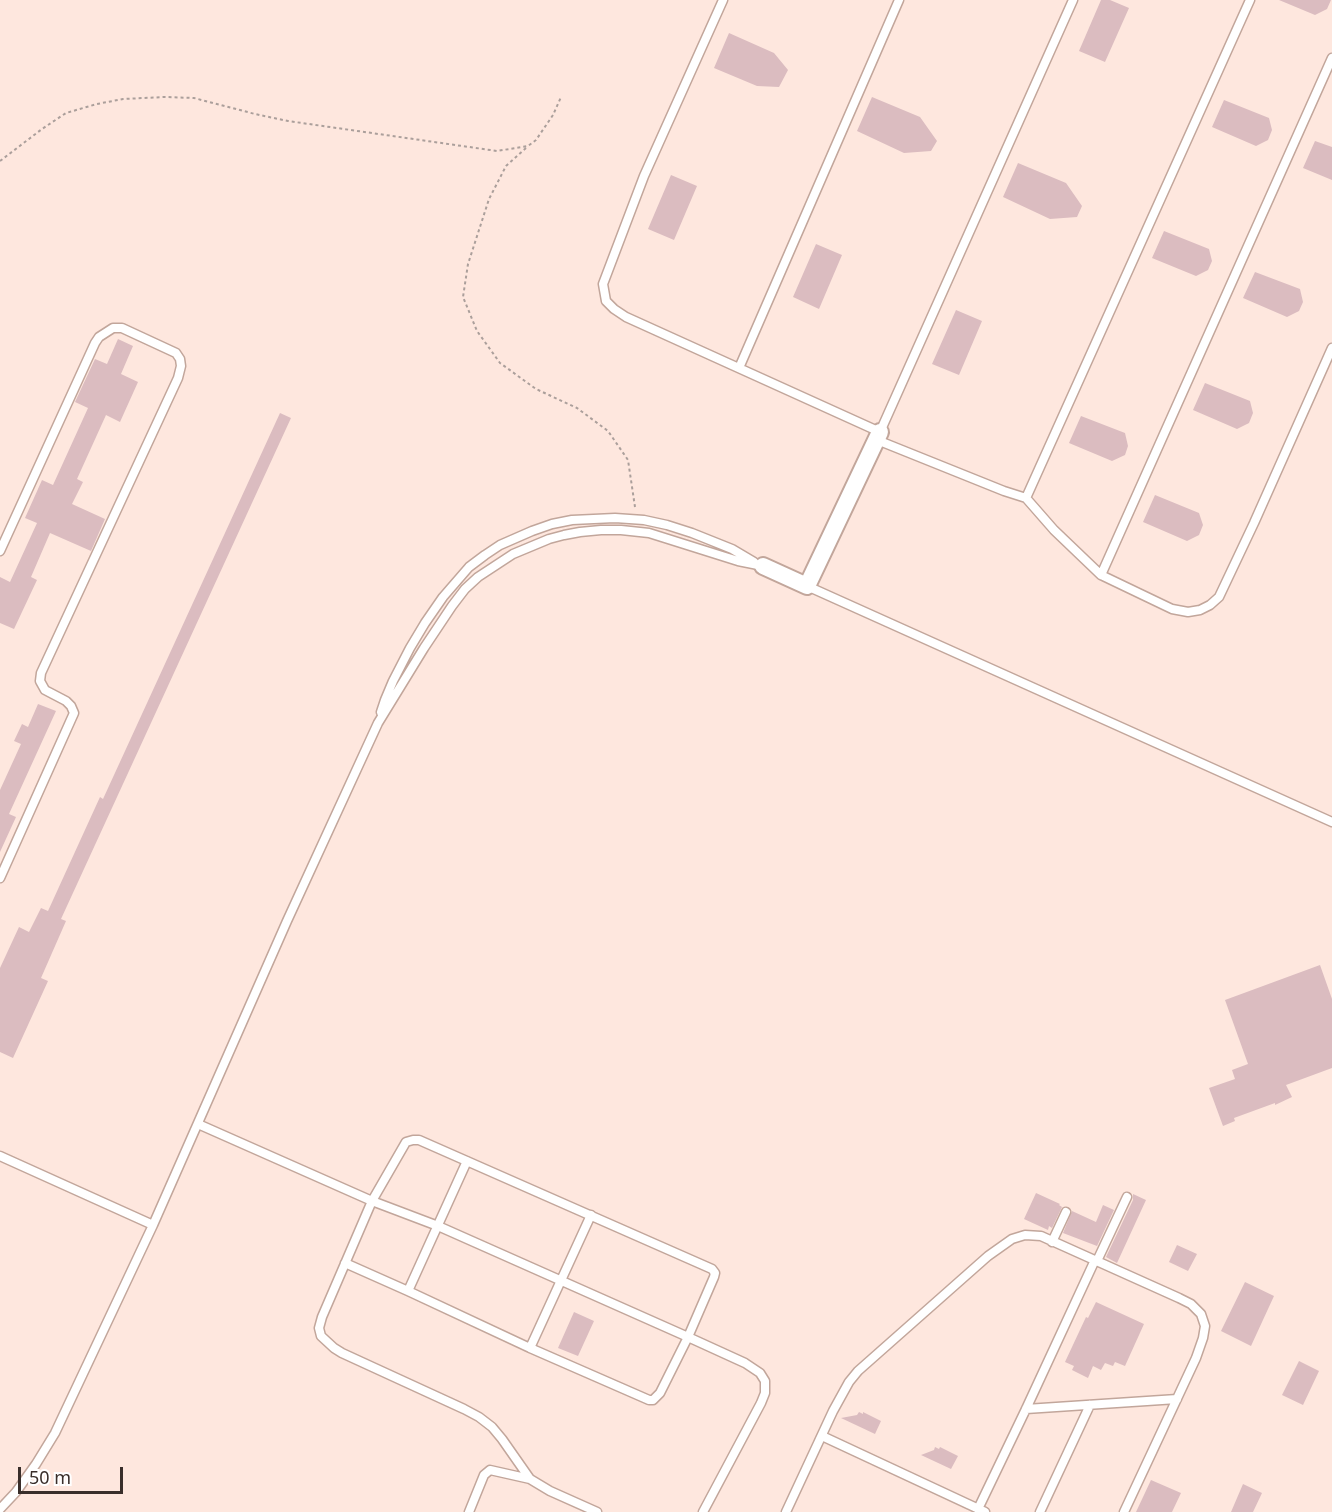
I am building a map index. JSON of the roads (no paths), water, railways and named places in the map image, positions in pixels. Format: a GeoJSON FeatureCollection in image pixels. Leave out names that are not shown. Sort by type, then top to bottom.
{"type":"FeatureCollection","features":[{"type":"Feature","properties":{"kind":"street"},"geometry":{"type":"LineString","coordinates":[[763,566],[807,586],[878,436]]}},
{"type":"Feature","properties":{"kind":"lane"},"geometry":{"type":"LineString","coordinates":[[723,0],[644,176],[603,284],[606,301],[626,317],[739,368],[878,436],[1004,491],[1026,498],[1054,530],[1101,575],[1172,609],[1188,612],[1200,610],[1219,597],[1332,348]]}},
{"type":"Feature","properties":{"kind":"lane"},"geometry":{"type":"LineString","coordinates":[[739,368],[899,0]]}},
{"type":"Feature","properties":{"kind":"lane"},"geometry":{"type":"LineString","coordinates":[[878,436],[1073,0]]}},
{"type":"Feature","properties":{"kind":"lane"},"geometry":{"type":"LineString","coordinates":[[1026,498],[1250,0]]}},
{"type":"Feature","properties":{"kind":"lane"},"geometry":{"type":"LineString","coordinates":[[1101,575],[1332,58]]}},
{"type":"Feature","properties":{"kind":"lane"},"geometry":{"type":"LineString","coordinates":[[0,551],[99,337],[113,328],[122,328],[176,353],[181,366],[178,378],[41,673],[40,681],[45,690],[66,701],[74,713],[0,878]]}},
{"type":"Feature","properties":{"kind":"lane"},"geometry":{"type":"LineString","coordinates":[[378,723],[385,699],[410,648],[443,597],[470,567],[485,555],[515,538],[552,524],[591,519],[636,520],[667,525],[692,533],[732,549],[763,566]]}},
{"type":"Feature","properties":{"kind":"lane"},"geometry":{"type":"LineString","coordinates":[[0,1509],[22,1483],[55,1433],[153,1225],[287,921],[378,723],[424,648],[465,589],[497,563],[528,546],[564,534],[601,530],[649,533],[738,561],[763,566]]}},
{"type":"Feature","properties":{"kind":"lane"},"geometry":{"type":"LineString","coordinates":[[807,586],[1332,822]]}},
{"type":"Feature","properties":{"kind":"lane"},"geometry":{"type":"LineString","coordinates":[[198,1124],[372,1201],[438,1226],[688,1337],[760,1372],[765,1381],[765,1393],[703,1512]]}},
{"type":"Feature","properties":{"kind":"lane"},"geometry":{"type":"LineString","coordinates":[[345,1263],[530,1348],[645,1399],[653,1400],[660,1393],[688,1337],[714,1277],[715,1273],[712,1269],[419,1140],[406,1142],[372,1201],[345,1263],[322,1317],[321,1336],[342,1353],[478,1417],[492,1427],[530,1479]]}},
{"type":"Feature","properties":{"kind":"lane"},"geometry":{"type":"LineString","coordinates":[[0,1156],[153,1225]]}},
{"type":"Feature","properties":{"kind":"lane"},"geometry":{"type":"LineString","coordinates":[[408,1291],[467,1161]]}},
{"type":"Feature","properties":{"kind":"lane"},"geometry":{"type":"LineString","coordinates":[[822,1437],[981,1510],[1026,1409],[1127,1197]]}},
{"type":"Feature","properties":{"kind":"lane"},"geometry":{"type":"LineString","coordinates":[[1052,1242],[1066,1212]]}},
{"type":"Feature","properties":{"kind":"lane"},"geometry":{"type":"LineString","coordinates":[[530,1348],[591,1215]]}},
{"type":"Feature","properties":{"kind":"lane"},"geometry":{"type":"LineString","coordinates":[[786,1512],[845,1388],[858,1371],[988,1256],[1012,1239],[1025,1236],[1041,1236],[1179,1298],[1191,1304],[1201,1314],[1205,1326],[1196,1358],[1124,1512]]}},
{"type":"Feature","properties":{"kind":"lane"},"geometry":{"type":"LineString","coordinates":[[1026,1409],[1176,1400]]}},
{"type":"Feature","properties":{"kind":"lane"},"geometry":{"type":"LineString","coordinates":[[1040,1512],[1090,1405]]}},
{"type":"Feature","properties":{"kind":"lane"},"geometry":{"type":"LineString","coordinates":[[468,1512],[484,1475],[490,1470],[530,1479],[550,1491],[597,1512]]}}]}
